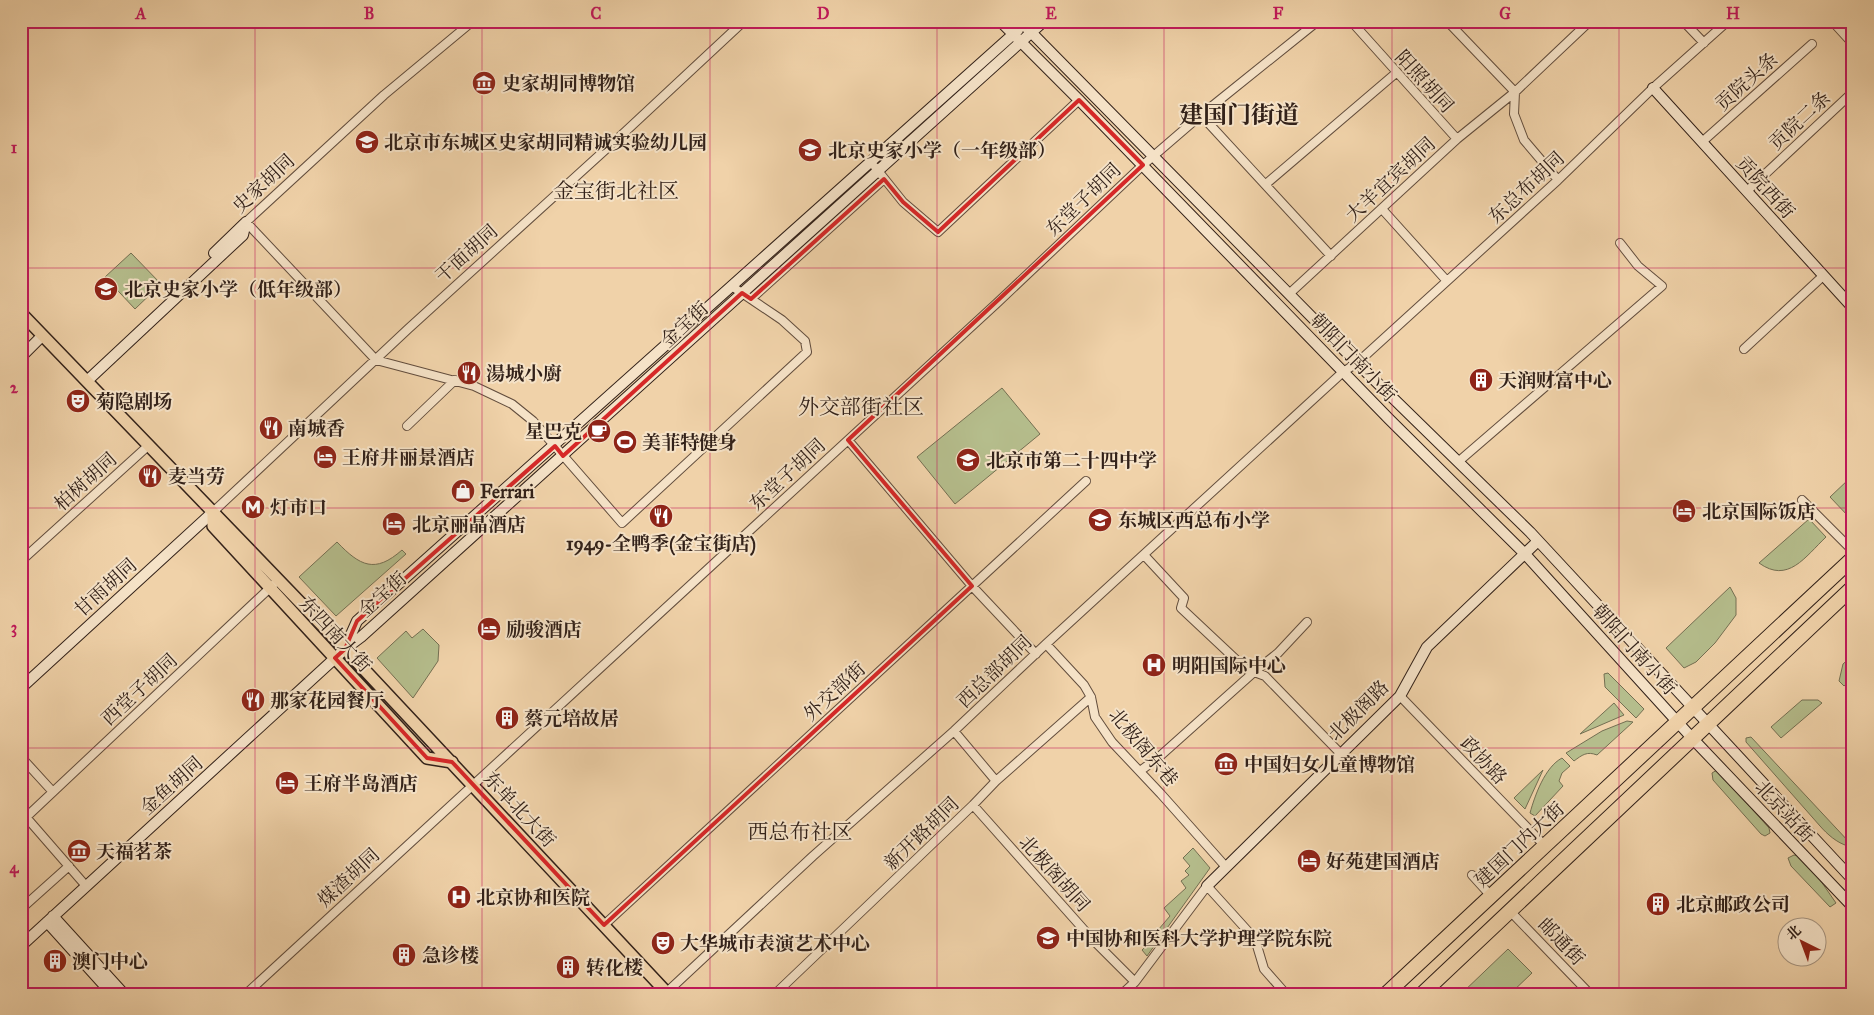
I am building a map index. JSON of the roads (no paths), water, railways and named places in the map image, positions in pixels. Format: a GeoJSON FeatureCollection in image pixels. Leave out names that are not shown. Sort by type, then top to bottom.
{"type":"FeatureCollection","features":[{"type":"Feature","properties":{"kind":"highway"},"geometry":{"type":"LineString","coordinates":[[1693,708],[1853,558]]}},
{"type":"Feature","properties":{"kind":"highway"},"geometry":{"type":"LineString","coordinates":[[1422,994],[1852,589]]}},
{"type":"Feature","properties":{"kind":"highway","name":"建国门内大街"},"geometry":{"type":"LineString","coordinates":[[1386,994],[1693,708]]}},
{"type":"Feature","properties":{"kind":"main road","name":"朝阳门南小街"},"geometry":{"type":"LineString","coordinates":[[1000,21],[1343,372],[1525,554],[1692,738]]}},
{"type":"Feature","properties":{"kind":"main road","name":"金宝街"},"geometry":{"type":"LineString","coordinates":[[345,649],[361,637],[881,175],[1044,21]]}},
{"type":"Feature","properties":{"kind":"main road","name":"朝阳门南小街"},"geometry":{"type":"LineString","coordinates":[[1024,22],[1031,33],[1357,363],[1538,541],[1708,723]]}},
{"type":"Feature","properties":{"kind":"main road","name":"金宝街"},"geometry":{"type":"LineString","coordinates":[[345,649],[358,621],[734,286],[1013,35],[1024,22]]}},
{"type":"Feature","properties":{"kind":"main road","name":"贡院西街"},"geometry":{"type":"LineString","coordinates":[[1653,88],[1853,308]]}},
{"type":"Feature","properties":{"kind":"main road"},"geometry":{"type":"LineString","coordinates":[[85,379],[243,235],[246,222]]}},
{"type":"Feature","properties":{"kind":"main road","name":"东四南大街"},"geometry":{"type":"LineString","coordinates":[[21,313],[345,649]]}},
{"type":"Feature","properties":{"kind":"main road"},"geometry":{"type":"LineString","coordinates":[[21,357],[42,336]]}},
{"type":"Feature","properties":{"kind":"main road","name":"东四南大街"},"geometry":{"type":"LineString","coordinates":[[213,512],[213,526],[427,758],[452,762]]}},
{"type":"Feature","properties":{"kind":"main road","name":"甘雨胡同"},"geometry":{"type":"LineString","coordinates":[[21,688],[213,512]]}},
{"type":"Feature","properties":{"kind":"main road","name":"北极阁路"},"geometry":{"type":"LineString","coordinates":[[1207,886],[1400,696],[1427,647],[1538,541]]}},
{"type":"Feature","properties":{"kind":"main road","name":"东单北大街"},"geometry":{"type":"LineString","coordinates":[[345,649],[668,993]]}},
{"type":"Feature","properties":{"kind":"main road","name":"金鱼胡同"},"geometry":{"type":"LineString","coordinates":[[22,944],[345,649]]}},
{"type":"Feature","properties":{"kind":"main road","name":"北京站街"},"geometry":{"type":"LineString","coordinates":[[1708,723],[1853,880]]}},
{"type":"Feature","properties":{"kind":"main road","name":"北京站街"},"geometry":{"type":"LineString","coordinates":[[1692,738],[1853,907]]}},
{"type":"Feature","properties":{"kind":"main road"},"geometry":{"type":"LineString","coordinates":[[50,919],[112,994]]}},
{"type":"Feature","properties":{"kind":"main road"},"geometry":{"type":"LineString","coordinates":[[50,919],[124,994]]}},
{"type":"Feature","properties":{"kind":"street","name":"史家胡同"},"geometry":{"type":"LineString","coordinates":[[246,222],[384,95],[473,21]]}},
{"type":"Feature","properties":{"kind":"street","name":"干面胡同"},"geometry":{"type":"LineString","coordinates":[[213,512],[408,329],[633,125],[744,21]]}},
{"type":"Feature","properties":{"kind":"street","name":"东堂子胡同"},"geometry":{"type":"LineString","coordinates":[[473,785],[1004,297],[1142,165],[1318,21]]}},
{"type":"Feature","properties":{"kind":"street","name":"阳照胡同"},"geometry":{"type":"LineString","coordinates":[[1351,21],[1457,139]]}},
{"type":"Feature","properties":{"kind":"street","name":"大羊宜宾胡同"},"geometry":{"type":"LineString","coordinates":[[1290,294],[1457,139],[1515,92],[1590,21]]}},
{"type":"Feature","properties":{"kind":"street"},"geometry":{"type":"LineString","coordinates":[[1683,21],[1704,43]]}},
{"type":"Feature","properties":{"kind":"street","name":"东总布胡同"},"geometry":{"type":"LineString","coordinates":[[1343,372],[1357,363],[1558,180],[1653,88],[1728,21]]}},
{"type":"Feature","properties":{"kind":"street"},"geometry":{"type":"LineString","coordinates":[[1832,21],[1853,44]]}},
{"type":"Feature","properties":{"kind":"street"},"geometry":{"type":"LineString","coordinates":[[1449,22],[1515,92],[1514,114],[1524,140],[1558,180]]}},
{"type":"Feature","properties":{"kind":"street","name":"贡院头条"},"geometry":{"type":"LineString","coordinates":[[1702,142],[1812,44]]}},
{"type":"Feature","properties":{"kind":"street"},"geometry":{"type":"LineString","coordinates":[[1266,184],[1396,73]]}},
{"type":"Feature","properties":{"kind":"street","name":"贡院二条"},"geometry":{"type":"LineString","coordinates":[[1746,191],[1853,92]]}},
{"type":"Feature","properties":{"kind":"street"},"geometry":{"type":"LineString","coordinates":[[871,161],[903,202],[938,232],[1079,100]]}},
{"type":"Feature","properties":{"kind":"street"},"geometry":{"type":"LineString","coordinates":[[1201,115],[1331,256]]}},
{"type":"Feature","properties":{"kind":"street"},"geometry":{"type":"LineString","coordinates":[[1382,209],[1446,280]]}},
{"type":"Feature","properties":{"kind":"street"},"geometry":{"type":"LineString","coordinates":[[246,222],[376,360],[474,386],[512,404],[533,421],[622,523],[808,352],[805,341],[788,325],[734,286]]}},
{"type":"Feature","properties":{"kind":"street"},"geometry":{"type":"LineString","coordinates":[[1458,462],[1662,286],[1638,266],[1620,243]]}},
{"type":"Feature","properties":{"kind":"street"},"geometry":{"type":"LineString","coordinates":[[1744,349],[1823,276]]}},
{"type":"Feature","properties":{"kind":"street","name":"西总部胡同"},"geometry":{"type":"LineString","coordinates":[[668,993],[813,856],[954,731],[1046,644],[1343,372]]}},
{"type":"Feature","properties":{"kind":"street"},"geometry":{"type":"LineString","coordinates":[[407,426],[455,380]]}},
{"type":"Feature","properties":{"kind":"street"},"geometry":{"type":"LineString","coordinates":[[848,440],[972,586],[1036,654]]}},
{"type":"Feature","properties":{"kind":"street","name":"柏树胡同"},"geometry":{"type":"LineString","coordinates":[[21,561],[149,445]]}},
{"type":"Feature","properties":{"kind":"street","name":"外交部街"},"geometry":{"type":"LineString","coordinates":[[604,924],[1086,481]]}},
{"type":"Feature","properties":{"kind":"street"},"geometry":{"type":"LineString","coordinates":[[1802,500],[1853,551]]}},
{"type":"Feature","properties":{"kind":"street"},"geometry":{"type":"LineString","coordinates":[[1144,555],[1184,598],[1181,608],[1246,669],[1265,676],[1340,753]]}},
{"type":"Feature","properties":{"kind":"street","name":"西堂子胡同"},"geometry":{"type":"LineString","coordinates":[[24,819],[279,580]]}},
{"type":"Feature","properties":{"kind":"street"},"geometry":{"type":"LineString","coordinates":[[1140,771],[1159,757],[1278,653],[1306,622]]}},
{"type":"Feature","properties":{"kind":"street","name":"北极阁东巷"},"geometry":{"type":"LineString","coordinates":[[1046,644],[1084,685],[1091,697],[1095,717],[1112,742],[1226,867]]}},
{"type":"Feature","properties":{"kind":"street","name":"政协路"},"geometry":{"type":"LineString","coordinates":[[1400,696],[1545,846]]}},
{"type":"Feature","properties":{"kind":"street","name":"新开路胡同"},"geometry":{"type":"LineString","coordinates":[[775,994],[996,781],[1091,697]]}},
{"type":"Feature","properties":{"kind":"street"},"geometry":{"type":"LineString","coordinates":[[954,731],[996,781]]}},
{"type":"Feature","properties":{"kind":"street"},"geometry":{"type":"LineString","coordinates":[[21,757],[53,792]]}},
{"type":"Feature","properties":{"kind":"street","name":"煤渣胡同"},"geometry":{"type":"LineString","coordinates":[[246,994],[473,785]]}},
{"type":"Feature","properties":{"kind":"street","name":"北极阁胡同"},"geometry":{"type":"LineString","coordinates":[[973,805],[1093,940],[1134,982]]}},
{"type":"Feature","properties":{"kind":"street"},"geometry":{"type":"LineString","coordinates":[[24,819],[86,886]]}},
{"type":"Feature","properties":{"kind":"street"},"geometry":{"type":"LineString","coordinates":[[21,909],[69,866]]}},
{"type":"Feature","properties":{"kind":"street"},"geometry":{"type":"LineString","coordinates":[[1472,875],[1491,896]]}},
{"type":"Feature","properties":{"kind":"street"},"geometry":{"type":"LineString","coordinates":[[1207,886],[1255,939],[1264,969],[1286,994]]}},
{"type":"Feature","properties":{"kind":"street","name":"北极阁路"},"geometry":{"type":"LineString","coordinates":[[1122,994],[1134,982],[1207,886]]}},
{"type":"Feature","properties":{"kind":"street","name":"邮通街"},"geometry":{"type":"LineString","coordinates":[[1509,910],[1590,994]]}},
{"type":"Feature","properties":{"kind":"place","name":"史家胡同博物馆"},"geometry":{"type":"Point","coordinates":[484,83]}},
{"type":"Feature","properties":{"kind":"place","name":"北京市东城区史家胡同精诚实验幼儿园"},"geometry":{"type":"Point","coordinates":[367,142]}},
{"type":"Feature","properties":{"kind":"place","name":"北京史家小学（一年级部）"},"geometry":{"type":"Point","coordinates":[810,150]}},
{"type":"Feature","properties":{"kind":"place","name":"北京史家小学（低年级部）"},"geometry":{"type":"Point","coordinates":[106,289]}},
{"type":"Feature","properties":{"kind":"place","name":"湯城小廚"},"geometry":{"type":"Point","coordinates":[469,373]}},
{"type":"Feature","properties":{"kind":"place","name":"天润财富中心"},"geometry":{"type":"Point","coordinates":[1481,380]}},
{"type":"Feature","properties":{"kind":"place","name":"菊隐剧场"},"geometry":{"type":"Point","coordinates":[78,401]}},
{"type":"Feature","properties":{"kind":"place","name":"南城香"},"geometry":{"type":"Point","coordinates":[271,428]}},
{"type":"Feature","properties":{"kind":"place","name":"星巴克"},"geometry":{"type":"Point","coordinates":[599,431]}},
{"type":"Feature","properties":{"kind":"place","name":"美菲特健身"},"geometry":{"type":"Point","coordinates":[625,442]}},
{"type":"Feature","properties":{"kind":"place","name":"王府井丽景酒店"},"geometry":{"type":"Point","coordinates":[325,457]}},
{"type":"Feature","properties":{"kind":"place","name":"北京市第二十四中学"},"geometry":{"type":"Point","coordinates":[968,460]}},
{"type":"Feature","properties":{"kind":"place","name":"麦当劳"},"geometry":{"type":"Point","coordinates":[150,476]}},
{"type":"Feature","properties":{"kind":"place","name":"Ferrari"},"geometry":{"type":"Point","coordinates":[463,491]}},
{"type":"Feature","properties":{"kind":"place","name":"灯市口"},"geometry":{"type":"Point","coordinates":[253,507]}},
{"type":"Feature","properties":{"kind":"place","name":"北京国际饭店"},"geometry":{"type":"Point","coordinates":[1684,511]}},
{"type":"Feature","properties":{"kind":"place","name":"1949-全鸭季(金宝街店)"},"geometry":{"type":"Point","coordinates":[661,516]}},
{"type":"Feature","properties":{"kind":"place","name":"东城区西总布小学"},"geometry":{"type":"Point","coordinates":[1100,520]}},
{"type":"Feature","properties":{"kind":"place","name":"北京丽晶酒店"},"geometry":{"type":"Point","coordinates":[394,524]}},
{"type":"Feature","properties":{"kind":"place","name":"励骏酒店"},"geometry":{"type":"Point","coordinates":[489,629]}},
{"type":"Feature","properties":{"kind":"place","name":"明阳国际中心"},"geometry":{"type":"Point","coordinates":[1154,665]}},
{"type":"Feature","properties":{"kind":"place","name":"那家花园餐厅"},"geometry":{"type":"Point","coordinates":[253,700]}},
{"type":"Feature","properties":{"kind":"place","name":"蔡元培故居"},"geometry":{"type":"Point","coordinates":[507,718]}},
{"type":"Feature","properties":{"kind":"place","name":"中国妇女儿童博物馆"},"geometry":{"type":"Point","coordinates":[1226,764]}},
{"type":"Feature","properties":{"kind":"place","name":"王府半岛酒店"},"geometry":{"type":"Point","coordinates":[287,783]}},
{"type":"Feature","properties":{"kind":"place","name":"天福茗茶"},"geometry":{"type":"Point","coordinates":[79,851]}},
{"type":"Feature","properties":{"kind":"place","name":"好苑建国酒店"},"geometry":{"type":"Point","coordinates":[1309,861]}},
{"type":"Feature","properties":{"kind":"place","name":"北京协和医院"},"geometry":{"type":"Point","coordinates":[459,897]}},
{"type":"Feature","properties":{"kind":"place","name":"北京邮政公司"},"geometry":{"type":"Point","coordinates":[1658,904]}},
{"type":"Feature","properties":{"kind":"place","name":"中国协和医科大学护理学院东院"},"geometry":{"type":"Point","coordinates":[1048,938]}},
{"type":"Feature","properties":{"kind":"place","name":"大华城市表演艺术中心"},"geometry":{"type":"Point","coordinates":[663,943]}},
{"type":"Feature","properties":{"kind":"place","name":"急诊楼"},"geometry":{"type":"Point","coordinates":[404,955]}},
{"type":"Feature","properties":{"kind":"place","name":"澳门中心"},"geometry":{"type":"Point","coordinates":[55,961]}},
{"type":"Feature","properties":{"kind":"place","name":"转化楼"},"geometry":{"type":"Point","coordinates":[568,967]}},
{"type":"Feature","properties":{"kind":"district","name":"建国门街道"},"geometry":{"type":"Point","coordinates":[1239,115]}},
{"type":"Feature","properties":{"kind":"district","name":"金宝街北社区"},"geometry":{"type":"Point","coordinates":[616,191]}},
{"type":"Feature","properties":{"kind":"district","name":"外交部街社区"},"geometry":{"type":"Point","coordinates":[861,407]}},
{"type":"Feature","properties":{"kind":"district","name":"西总布社区"},"geometry":{"type":"Point","coordinates":[800,832]}}]}
